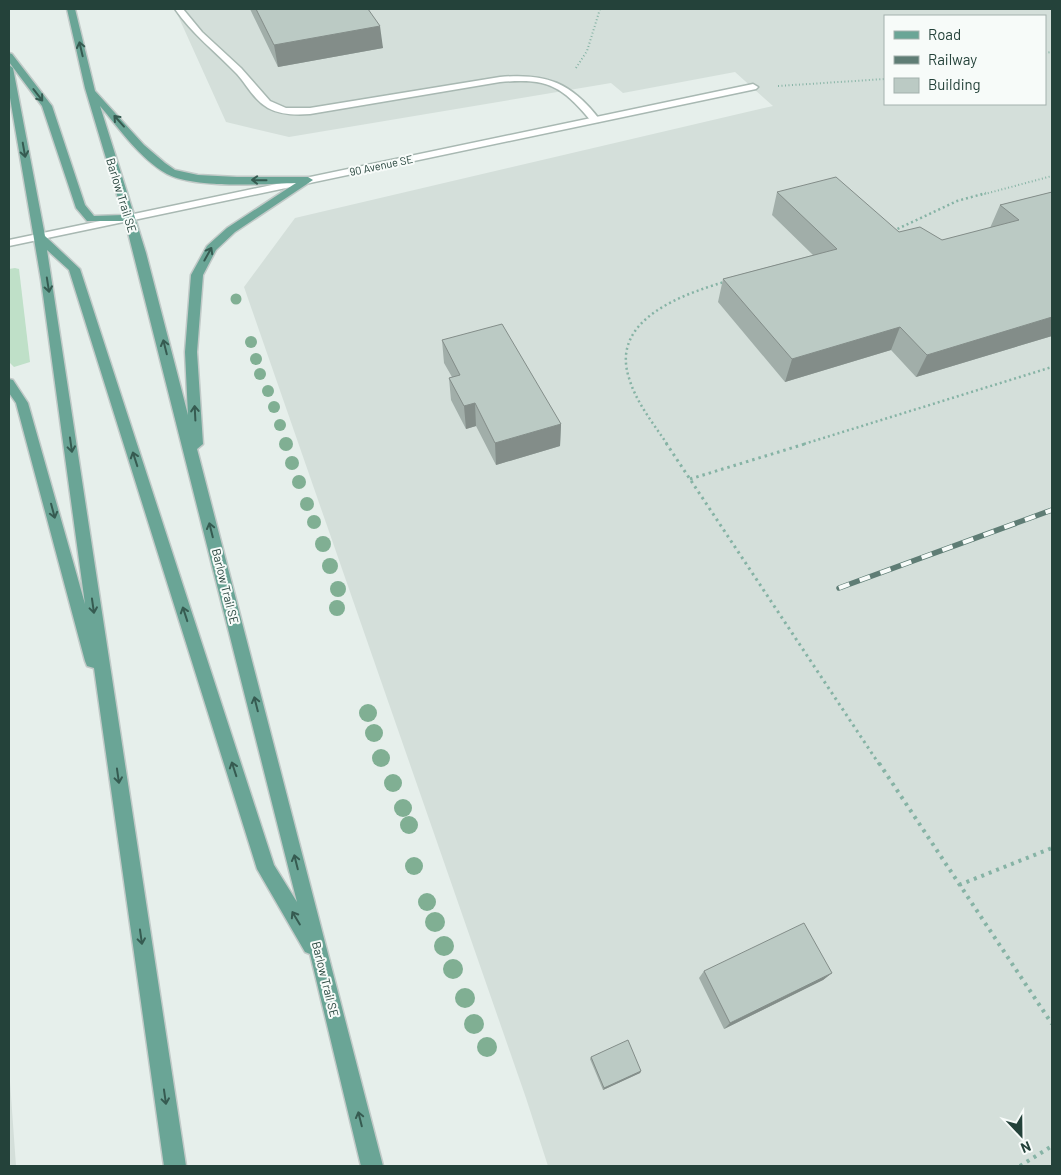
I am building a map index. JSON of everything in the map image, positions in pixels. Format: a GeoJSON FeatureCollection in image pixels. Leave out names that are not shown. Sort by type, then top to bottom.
{"type":"FeatureCollection","features":[{"type":"Feature","properties":{"kind":"main road","name":"Barlow Trail SE"},"geometry":{"type":"LineString","coordinates":[[71,9],[90,88],[129,218],[198,479],[372,1166]]}},
{"type":"Feature","properties":{"kind":"main road"},"geometry":{"type":"LineString","coordinates":[[9,56],[47,106],[80,206],[91,219],[129,218]]}},
{"type":"Feature","properties":{"kind":"main road"},"geometry":{"type":"LineString","coordinates":[[9,68],[40,236],[110,728],[176,1166]]}},
{"type":"Feature","properties":{"kind":"main road"},"geometry":{"type":"LineString","coordinates":[[90,88],[154,160],[172,173],[193,179],[308,180]]}},
{"type":"Feature","properties":{"kind":"main road"},"geometry":{"type":"LineString","coordinates":[[198,479],[191,352],[197,276],[211,248],[231,230],[308,180]]}},
{"type":"Feature","properties":{"kind":"main road"},"geometry":{"type":"LineString","coordinates":[[40,236],[74,268],[266,869],[321,960]]}},
{"type":"Feature","properties":{"kind":"main road"},"geometry":{"type":"LineString","coordinates":[[9,383],[22,403],[28,422],[110,728]]}},
{"type":"Feature","properties":{"kind":"street"},"geometry":{"type":"LineString","coordinates":[[179,9],[205,40],[238,70],[266,102],[283,110],[322,109],[522,79],[544,81],[564,88],[595,120]]}},
{"type":"Feature","properties":{"kind":"street","name":"90 Avenue SE"},"geometry":{"type":"LineString","coordinates":[[9,243],[753,87]]}},
{"type":"Feature","properties":{"kind":"path"},"geometry":{"type":"LineString","coordinates":[[564,88],[586,50],[600,9]]}},
{"type":"Feature","properties":{"kind":"path"},"geometry":{"type":"LineString","coordinates":[[753,87],[884,79]]}},
{"type":"Feature","properties":{"kind":"path"},"geometry":{"type":"LineString","coordinates":[[887,234],[928,213],[957,201],[1052,176]]}},
{"type":"Feature","properties":{"kind":"path"},"geometry":{"type":"LineString","coordinates":[[731,280],[674,300],[652,314],[636,328],[627,346],[626,367],[636,395],[1052,1024]]}},
{"type":"Feature","properties":{"kind":"path"},"geometry":{"type":"LineString","coordinates":[[690,479],[1052,367]]}},
{"type":"Feature","properties":{"kind":"path"},"geometry":{"type":"LineString","coordinates":[[959,885],[1052,848]]}},
{"type":"Feature","properties":{"kind":"path"},"geometry":{"type":"LineString","coordinates":[[1020,1166],[1052,1146]]}},
{"type":"Feature","properties":{"kind":"shaded area"},"geometry":{"type":"Polygon","coordinates":[[[175,9],[1052,9],[1052,1166],[548,1166],[244,287],[295,218],[773,106],[735,72],[623,93],[611,83],[289,137],[226,122],[175,9]]]}},
{"type":"Feature","properties":{"kind":"shaded area"},"geometry":{"type":"Polygon","coordinates":[[[9,1068],[16,1166],[9,1166],[9,1068]]]}},
{"type":"Feature","properties":{"kind":"green space"},"geometry":{"type":"Polygon","coordinates":[[[9,269],[19,269],[30,362],[14,367],[9,362],[9,269]]]}},
{"type":"Feature","properties":{"kind":"building"},"geometry":{"type":"Polygon","coordinates":[[[256,9],[368,9],[380,26],[274,45],[256,9]]]}},
{"type":"Feature","properties":{"kind":"building"},"geometry":{"type":"Polygon","coordinates":[[[836,177],[899,232],[920,227],[942,240],[1019,220],[1000,205],[1052,192],[1052,317],[927,355],[900,327],[792,359],[723,279],[837,249],[777,192],[836,177]]]}},
{"type":"Feature","properties":{"kind":"building"},"geometry":{"type":"Polygon","coordinates":[[[502,324],[561,424],[495,443],[475,403],[464,406],[449,378],[460,375],[442,340],[502,324]]]}},
{"type":"Feature","properties":{"kind":"building"},"geometry":{"type":"Polygon","coordinates":[[[804,923],[832,973],[730,1023],[704,971],[804,923]]]}},
{"type":"Feature","properties":{"kind":"building"},"geometry":{"type":"Polygon","coordinates":[[[628,1040],[641,1071],[604,1088],[591,1057],[628,1040]]]}},
{"type":"Feature","properties":{"kind":"railway"},"geometry":{"type":"LineString","coordinates":[[839,588],[1052,510]]}}]}
